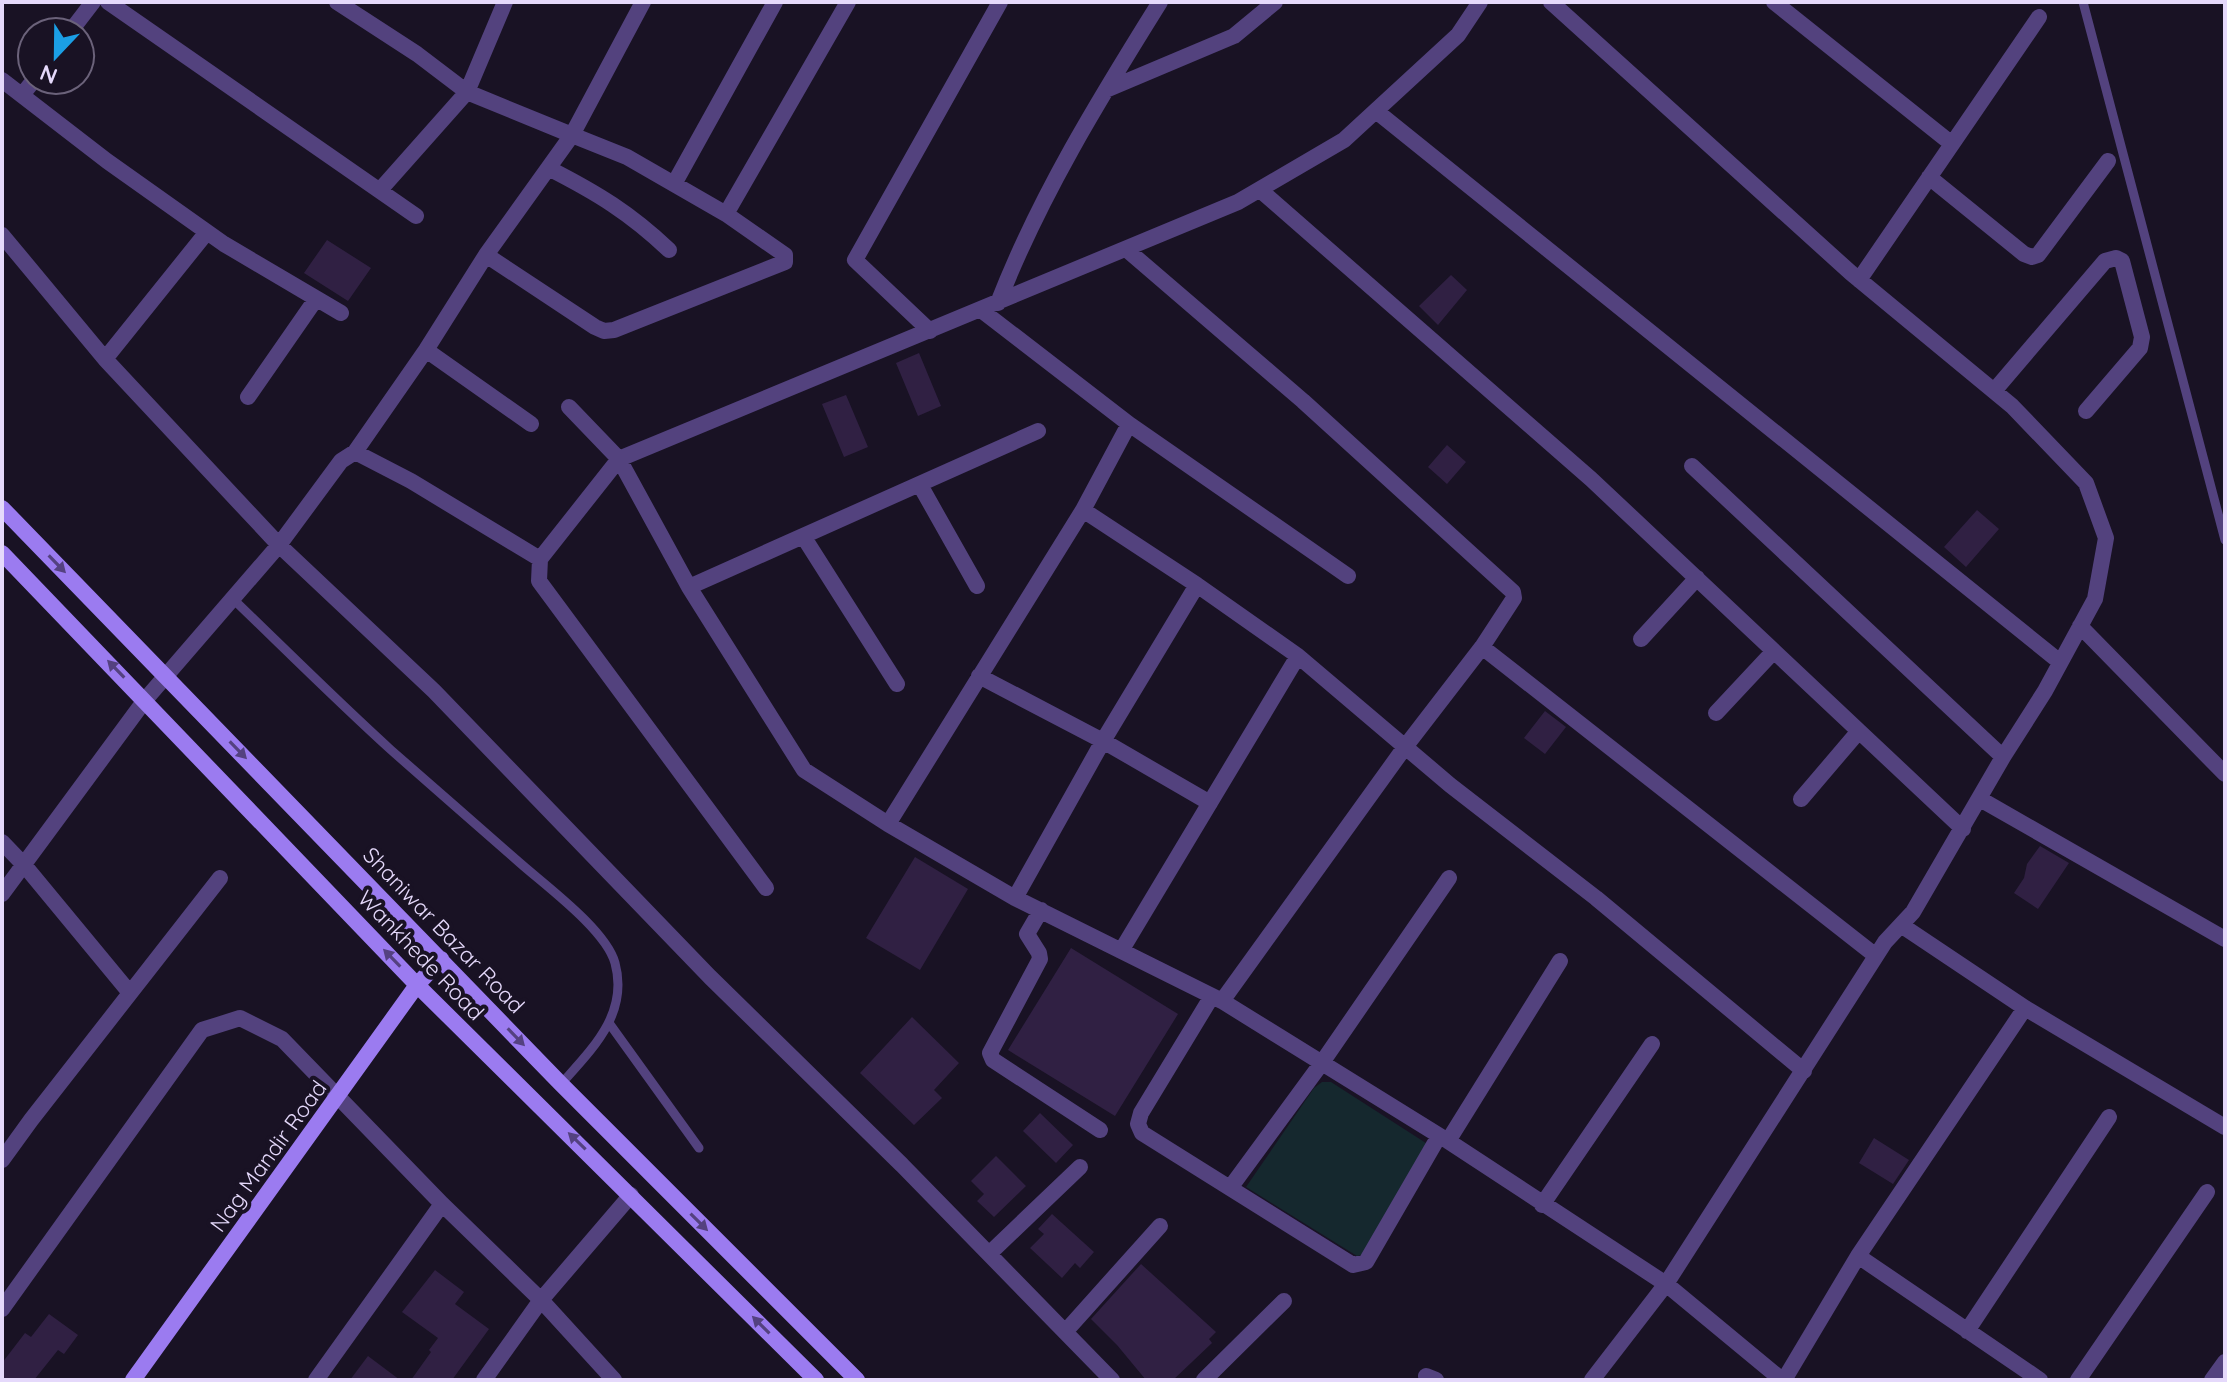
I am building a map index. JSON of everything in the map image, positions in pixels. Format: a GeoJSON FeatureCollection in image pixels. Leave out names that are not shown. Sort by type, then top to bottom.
{"type":"FeatureCollection","features":[{"type":"Feature","properties":{"kind":"main road","name":"Shaniwar Bazar Road"},"geometry":{"type":"LineString","coordinates":[[2,508],[561,1084],[857,1380]]}},
{"type":"Feature","properties":{"kind":"main road","name":"Wankhede Road"},"geometry":{"type":"LineString","coordinates":[[2,553],[417,985],[816,1380]]}},
{"type":"Feature","properties":{"kind":"main road","name":"Nag Mandir Road"},"geometry":{"type":"LineString","coordinates":[[133,1380],[417,985],[441,959]]}},
{"type":"Feature","properties":{"kind":"street"},"geometry":{"type":"LineString","coordinates":[[110,2],[416,216]]}},
{"type":"Feature","properties":{"kind":"street"},"geometry":{"type":"LineString","coordinates":[[337,2],[417,54],[467,92],[627,157],[726,214],[785,255],[785,262],[614,330],[604,331],[486,255]]}},
{"type":"Feature","properties":{"kind":"street"},"geometry":{"type":"LineString","coordinates":[[380,190],[467,92],[505,2]]}},
{"type":"Feature","properties":{"kind":"street"},"geometry":{"type":"LineString","coordinates":[[2,894],[145,700],[279,545],[341,461],[355,452],[426,350],[486,255],[572,135],[643,2]]}},
{"type":"Feature","properties":{"kind":"street"},"geometry":{"type":"LineString","coordinates":[[674,184],[775,2]]}},
{"type":"Feature","properties":{"kind":"street"},"geometry":{"type":"LineString","coordinates":[[726,214],[848,2]]}},
{"type":"Feature","properties":{"kind":"street"},"geometry":{"type":"LineString","coordinates":[[930,331],[855,260],[1000,2]]}},
{"type":"Feature","properties":{"kind":"street"},"geometry":{"type":"LineString","coordinates":[[998,303],[1022,243],[1106,90],[1160,2]]}},
{"type":"Feature","properties":{"kind":"street"},"geometry":{"type":"LineString","coordinates":[[1106,90],[1234,36],[1275,2]]}},
{"type":"Feature","properties":{"kind":"street"},"geometry":{"type":"LineString","coordinates":[[766,888],[539,581],[540,559],[619,459],[1238,202],[1344,140],[1458,35],[1480,2]]}},
{"type":"Feature","properties":{"kind":"street"},"geometry":{"type":"LineString","coordinates":[[1551,2],[1859,280],[2012,406],[2086,483],[2106,538],[2095,599],[1913,912],[1876,956],[1666,1284],[1592,1380]]}},
{"type":"Feature","properties":{"kind":"street"},"geometry":{"type":"LineString","coordinates":[[1774,2],[1952,144]]}},
{"type":"Feature","properties":{"kind":"street"},"geometry":{"type":"LineString","coordinates":[[1859,280],[2039,17]]}},
{"type":"Feature","properties":{"kind":"street"},"geometry":{"type":"LineString","coordinates":[[23,96],[107,161],[207,232],[341,313]]}},
{"type":"Feature","properties":{"kind":"street"},"geometry":{"type":"LineString","coordinates":[[1376,111],[2060,662]]}},
{"type":"Feature","properties":{"kind":"street"},"geometry":{"type":"LineString","coordinates":[[1929,177],[2024,254],[2032,257],[2038,255],[2108,161]]}},
{"type":"Feature","properties":{"kind":"street"},"geometry":{"type":"LineString","coordinates":[[550,169],[599,194],[669,250]]}},
{"type":"Feature","properties":{"kind":"street"},"geometry":{"type":"LineString","coordinates":[[1260,190],[1591,479],[1963,829]]}},
{"type":"Feature","properties":{"kind":"street"},"geometry":{"type":"LineString","coordinates":[[105,359],[207,232]]}},
{"type":"Feature","properties":{"kind":"street"},"geometry":{"type":"LineString","coordinates":[[2,235],[105,359],[279,545],[434,691],[710,977],[902,1165],[1112,1380]]}},
{"type":"Feature","properties":{"kind":"street"},"geometry":{"type":"LineString","coordinates":[[1126,249],[1303,401],[1513,592],[1512,604],[1482,647],[1217,999],[1141,1113],[1138,1124],[1142,1133],[1353,1265],[1360,1265],[1366,1262],[1560,961]]}},
{"type":"Feature","properties":{"kind":"street"},"geometry":{"type":"LineString","coordinates":[[1994,391],[2105,261],[2116,258],[2122,261],[2142,337],[2140,348],[2086,411]]}},
{"type":"Feature","properties":{"kind":"street"},"geometry":{"type":"LineString","coordinates":[[248,397],[316,299]]}},
{"type":"Feature","properties":{"kind":"street"},"geometry":{"type":"LineString","coordinates":[[981,310],[1129,424],[1348,576]]}},
{"type":"Feature","properties":{"kind":"street"},"geometry":{"type":"LineString","coordinates":[[426,350],[531,424]]}},
{"type":"Feature","properties":{"kind":"street"},"geometry":{"type":"LineString","coordinates":[[569,407],[619,459],[689,587],[804,770],[888,824],[1015,898],[1217,999],[1444,1139],[1666,1284],[1779,1379],[2025,1008]]}},
{"type":"Feature","properties":{"kind":"street"},"geometry":{"type":"LineString","coordinates":[[888,824],[1083,510],[1129,424]]}},
{"type":"Feature","properties":{"kind":"street"},"geometry":{"type":"LineString","coordinates":[[689,587],[1038,431]]}},
{"type":"Feature","properties":{"kind":"street"},"geometry":{"type":"LineString","coordinates":[[355,452],[411,481],[540,559]]}},
{"type":"Feature","properties":{"kind":"street"},"geometry":{"type":"LineString","coordinates":[[1692,466],[2003,757]]}},
{"type":"Feature","properties":{"kind":"street"},"geometry":{"type":"LineString","coordinates":[[920,485],[977,586]]}},
{"type":"Feature","properties":{"kind":"street"},"geometry":{"type":"LineString","coordinates":[[1083,510],[1298,656],[1491,818],[1596,898],[1804,1071]]}},
{"type":"Feature","properties":{"kind":"street"},"geometry":{"type":"LineString","coordinates":[[803,536],[897,684]]}},
{"type":"Feature","properties":{"kind":"street"},"geometry":{"type":"LineString","coordinates":[[1641,639],[1697,578]]}},
{"type":"Feature","properties":{"kind":"street"},"geometry":{"type":"LineString","coordinates":[[1015,898],[1103,741],[1197,585]]}},
{"type":"Feature","properties":{"kind":"street"},"geometry":{"type":"LineString","coordinates":[[2080,626],[2225,774]]}},
{"type":"Feature","properties":{"kind":"street"},"geometry":{"type":"LineString","coordinates":[[1482,647],[1876,956]]}},
{"type":"Feature","properties":{"kind":"street"},"geometry":{"type":"LineString","coordinates":[[1716,713],[1774,651]]}},
{"type":"Feature","properties":{"kind":"street"},"geometry":{"type":"LineString","coordinates":[[1121,951],[1298,656]]}},
{"type":"Feature","properties":{"kind":"street"},"geometry":{"type":"LineString","coordinates":[[979,676],[1103,741],[1210,803]]}},
{"type":"Feature","properties":{"kind":"street"},"geometry":{"type":"LineString","coordinates":[[1801,799],[1859,731]]}},
{"type":"Feature","properties":{"kind":"street"},"geometry":{"type":"LineString","coordinates":[[1980,799],[2225,939]]}},
{"type":"Feature","properties":{"kind":"street"},"geometry":{"type":"LineString","coordinates":[[2,842],[130,993]]}},
{"type":"Feature","properties":{"kind":"street"},"geometry":{"type":"LineString","coordinates":[[2,1160],[220,878]]}},
{"type":"Feature","properties":{"kind":"street"},"geometry":{"type":"LineString","coordinates":[[1230,1188],[1321,1064],[1449,878]]}},
{"type":"Feature","properties":{"kind":"street"},"geometry":{"type":"LineString","coordinates":[[1041,910],[1027,934],[1040,959],[990,1053],[993,1060],[1100,1130]]}},
{"type":"Feature","properties":{"kind":"street"},"geometry":{"type":"LineString","coordinates":[[1901,925],[2025,1008],[2225,1127]]}},
{"type":"Feature","properties":{"kind":"street"},"geometry":{"type":"LineString","coordinates":[[2,1309],[202,1030],[240,1018],[282,1039],[442,1204],[541,1300],[614,1380]]}},
{"type":"Feature","properties":{"kind":"street"},"geometry":{"type":"LineString","coordinates":[[1542,1205],[1652,1044]]}},
{"type":"Feature","properties":{"kind":"street"},"geometry":{"type":"LineString","coordinates":[[1967,1331],[2109,1117]]}},
{"type":"Feature","properties":{"kind":"street"},"geometry":{"type":"LineString","coordinates":[[989,1254],[1080,1167]]}},
{"type":"Feature","properties":{"kind":"street"},"geometry":{"type":"LineString","coordinates":[[2078,1380],[2207,1192]]}},
{"type":"Feature","properties":{"kind":"street"},"geometry":{"type":"LineString","coordinates":[[484,1380],[541,1300],[631,1195]]}},
{"type":"Feature","properties":{"kind":"street"},"geometry":{"type":"LineString","coordinates":[[316,1380],[442,1204]]}},
{"type":"Feature","properties":{"kind":"street"},"geometry":{"type":"LineString","coordinates":[[1065,1332],[1160,1226]]}},
{"type":"Feature","properties":{"kind":"street"},"geometry":{"type":"LineString","coordinates":[[1858,1256],[2040,1380]]}},
{"type":"Feature","properties":{"kind":"street"},"geometry":{"type":"LineString","coordinates":[[1204,1380],[1284,1301]]}},
{"type":"Feature","properties":{"kind":"street"},"geometry":{"type":"LineString","coordinates":[[2212,1380],[2225,1362]]}},
{"type":"Feature","properties":{"kind":"lane"},"geometry":{"type":"LineString","coordinates":[[2083,2],[2225,540]]}},
{"type":"Feature","properties":{"kind":"lane"},"geometry":{"type":"LineString","coordinates":[[233,599],[390,749],[597,932],[611,949],[618,987],[615,1010],[603,1035],[561,1084]]}},
{"type":"Feature","properties":{"kind":"lane"},"geometry":{"type":"LineString","coordinates":[[609,1023],[699,1148]]}},
{"type":"Feature","properties":{"kind":"shaded area"},"geometry":{"type":"Polygon","coordinates":[[[1322,1082],[1331,1082],[1429,1145],[1362,1255],[1357,1256],[1246,1187],[1314,1088],[1322,1082]]]}},
{"type":"Feature","properties":{"kind":"building"},"geometry":{"type":"Polygon","coordinates":[[[327,240],[371,268],[348,301],[304,273],[327,240]]]}},
{"type":"Feature","properties":{"kind":"building"},"geometry":{"type":"Polygon","coordinates":[[[1451,275],[1467,290],[1438,325],[1419,306],[1451,275]]]}},
{"type":"Feature","properties":{"kind":"building"},"geometry":{"type":"Polygon","coordinates":[[[919,353],[941,406],[918,416],[896,363],[919,353]]]}},
{"type":"Feature","properties":{"kind":"building"},"geometry":{"type":"Polygon","coordinates":[[[846,395],[868,447],[844,457],[822,404],[846,395]]]}},
{"type":"Feature","properties":{"kind":"building"},"geometry":{"type":"Polygon","coordinates":[[[1447,445],[1466,462],[1447,484],[1428,467],[1447,445]]]}},
{"type":"Feature","properties":{"kind":"building"},"geometry":{"type":"Polygon","coordinates":[[[1977,510],[1999,529],[1966,567],[1944,547],[1977,510]]]}},
{"type":"Feature","properties":{"kind":"building"},"geometry":{"type":"Polygon","coordinates":[[[1545,711],[1566,727],[1545,754],[1524,738],[1545,711]]]}},
{"type":"Feature","properties":{"kind":"building"},"geometry":{"type":"Polygon","coordinates":[[[2040,846],[2069,863],[2038,909],[2014,893],[2024,878],[2027,864],[2040,846]]]}},
{"type":"Feature","properties":{"kind":"building"},"geometry":{"type":"Polygon","coordinates":[[[915,857],[968,889],[920,970],[866,938],[915,857]]]}},
{"type":"Feature","properties":{"kind":"building"},"geometry":{"type":"Polygon","coordinates":[[[1071,948],[1178,1014],[1115,1116],[1008,1050],[1071,948]]]}},
{"type":"Feature","properties":{"kind":"building"},"geometry":{"type":"Polygon","coordinates":[[[912,1017],[959,1063],[934,1090],[942,1098],[914,1125],[860,1073],[912,1017]]]}},
{"type":"Feature","properties":{"kind":"building"},"geometry":{"type":"Polygon","coordinates":[[[1040,1113],[1073,1145],[1056,1163],[1023,1131],[1040,1113]]]}},
{"type":"Feature","properties":{"kind":"building"},"geometry":{"type":"Polygon","coordinates":[[[1874,1138],[1909,1160],[1893,1184],[1859,1163],[1874,1138]]]}},
{"type":"Feature","properties":{"kind":"building"},"geometry":{"type":"Polygon","coordinates":[[[996,1156],[1026,1186],[994,1217],[977,1201],[984,1194],[971,1181],[996,1156]]]}},
{"type":"Feature","properties":{"kind":"building"},"geometry":{"type":"Polygon","coordinates":[[[1052,1214],[1094,1252],[1080,1268],[1075,1263],[1062,1278],[1030,1248],[1044,1234],[1038,1229],[1052,1214]]]}},
{"type":"Feature","properties":{"kind":"building"},"geometry":{"type":"Polygon","coordinates":[[[1141,1264],[1216,1332],[1209,1339],[1212,1343],[1173,1380],[1146,1380],[1091,1319],[1141,1264]]]}},
{"type":"Feature","properties":{"kind":"building"},"geometry":{"type":"Polygon","coordinates":[[[435,1270],[464,1292],[455,1304],[489,1329],[452,1380],[411,1380],[438,1338],[402,1312],[435,1270]]]}},
{"type":"Feature","properties":{"kind":"building"},"geometry":{"type":"Polygon","coordinates":[[[49,1314],[78,1335],[64,1354],[58,1350],[34,1380],[2,1380],[2,1363],[25,1333],[31,1337],[49,1314]]]}},
{"type":"Feature","properties":{"kind":"building"},"geometry":{"type":"Polygon","coordinates":[[[368,1356],[400,1380],[350,1380],[368,1356]]]}}]}
